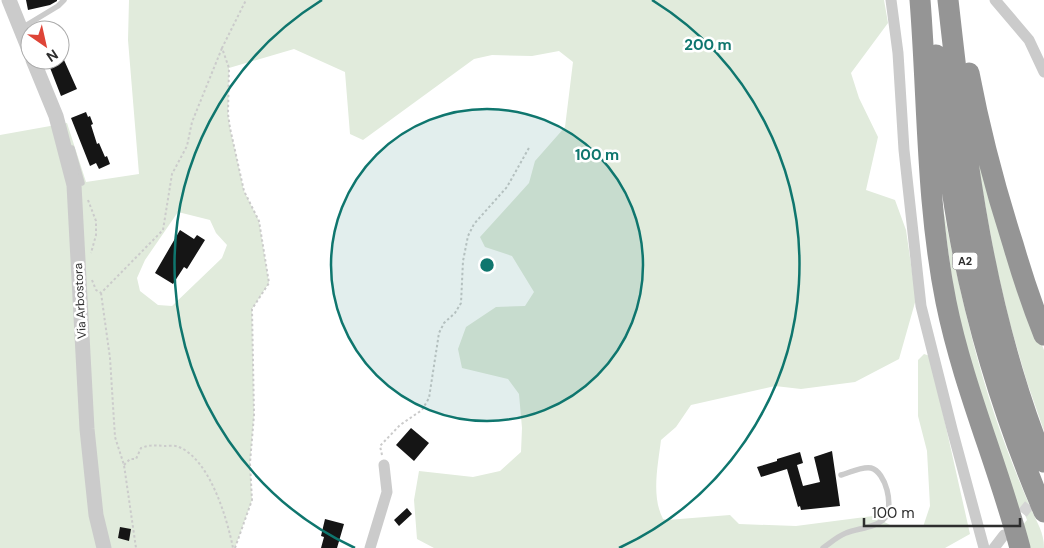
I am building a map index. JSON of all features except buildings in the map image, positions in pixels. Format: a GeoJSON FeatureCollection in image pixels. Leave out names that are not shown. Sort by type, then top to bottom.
{"type":"FeatureCollection","features":[{"type":"Feature","properties":{"kind":"highway"},"geometry":{"type":"LineString","coordinates":[[920,0],[928,153],[936,238],[944,293],[967,384],[1006,500],[1012,542]]}},
{"type":"Feature","properties":{"kind":"highway","name":"A2"},"geometry":{"type":"LineString","coordinates":[[930,0],[948,159],[967,270],[994,379],[1022,459],[1044,512]]}},
{"type":"Feature","properties":{"kind":"highway","name":"A2"},"geometry":{"type":"LineString","coordinates":[[948,0],[967,159],[983,258],[1010,366],[1030,427],[1044,462]]}},
{"type":"Feature","properties":{"kind":"highway"},"geometry":{"type":"LineString","coordinates":[[958,0],[971,82],[991,168],[1031,303],[1044,335]]}},
{"type":"Feature","properties":{"kind":"street"},"geometry":{"type":"LineString","coordinates":[[9,0],[20,29]]}},
{"type":"Feature","properties":{"kind":"street"},"geometry":{"type":"LineString","coordinates":[[891,0],[898,53],[904,150],[921,306],[984,548]]}},
{"type":"Feature","properties":{"kind":"street"},"geometry":{"type":"LineString","coordinates":[[995,0],[1029,40],[1044,72]]}},
{"type":"Feature","properties":{"kind":"street","name":"Via Arbostora"},"geometry":{"type":"LineString","coordinates":[[38,70],[56,116],[74,185],[87,429],[96,515],[104,548]]}},
{"type":"Feature","properties":{"kind":"street"},"geometry":{"type":"LineString","coordinates":[[370,548],[387,492],[384,465]]}},
{"type":"Feature","properties":{"kind":"street"},"geometry":{"type":"LineString","coordinates":[[994,548],[1012,542]]}},
{"type":"Feature","properties":{"kind":"lane"},"geometry":{"type":"LineString","coordinates":[[35,20],[58,6],[64,0]]}},
{"type":"Feature","properties":{"kind":"lane"},"geometry":{"type":"LineString","coordinates":[[65,146],[72,148],[82,183]]}},
{"type":"Feature","properties":{"kind":"lane"},"geometry":{"type":"LineString","coordinates":[[823,548],[844,534],[878,523],[885,517],[890,506],[882,478],[874,469],[867,467],[841,475]]}},
{"type":"Feature","properties":{"kind":"path"},"geometry":{"type":"LineString","coordinates":[[101,293],[164,230],[172,174],[188,146],[192,122],[222,48],[246,0]]}},
{"type":"Feature","properties":{"kind":"path"},"geometry":{"type":"LineString","coordinates":[[222,48],[229,68],[228,114],[230,128],[244,191],[259,221],[268,283],[252,309],[254,415],[250,463],[252,500],[234,548]]}},
{"type":"Feature","properties":{"kind":"path"},"geometry":{"type":"LineString","coordinates":[[384,465],[380,446],[400,425],[422,410],[429,398],[438,333],[444,323],[456,313],[461,303],[468,236],[474,224],[507,188],[530,146]]}},
{"type":"Feature","properties":{"kind":"path"},"geometry":{"type":"LineString","coordinates":[[82,183],[96,221],[96,235],[91,256]]}},
{"type":"Feature","properties":{"kind":"path"},"geometry":{"type":"LineString","coordinates":[[90,272],[96,290],[101,293]]}},
{"type":"Feature","properties":{"kind":"path"},"geometry":{"type":"LineString","coordinates":[[101,293],[110,358],[115,437],[124,465],[136,548]]}},
{"type":"Feature","properties":{"kind":"path"},"geometry":{"type":"LineString","coordinates":[[124,465],[130,459],[136,459],[141,448],[149,445],[179,447],[196,460],[216,490],[234,548]]}},
{"type":"Feature","properties":{"kind":"green space"},"geometry":{"type":"Polygon","coordinates":[[[129,0],[884,0],[888,23],[851,73],[859,98],[878,137],[866,190],[895,200],[906,230],[916,299],[899,359],[855,382],[801,389],[775,386],[691,405],[676,427],[661,440],[656,480],[657,500],[663,519],[667,520],[730,515],[739,524],[796,526],[873,516],[892,526],[923,527],[930,506],[927,451],[918,416],[918,360],[924,354],[930,356],[970,534],[945,548],[434,548],[417,539],[414,500],[419,471],[473,477],[500,471],[521,452],[522,428],[519,394],[508,379],[462,368],[458,349],[466,327],[496,307],[525,306],[534,292],[512,256],[485,247],[480,237],[529,183],[535,161],[565,127],[573,62],[559,51],[532,56],[492,55],[474,59],[363,140],[350,134],[345,72],[294,49],[229,68],[228,114],[230,128],[244,191],[259,221],[269,283],[252,309],[254,415],[250,463],[252,500],[235,548],[0,548],[0,135],[67,123],[86,182],[139,174],[128,40],[129,0]],[[178,212],[145,260],[137,278],[140,291],[158,305],[172,306],[222,258],[227,245],[216,233],[210,220],[178,212]]]}},
{"type":"Feature","properties":{"kind":"green space"},"geometry":{"type":"Polygon","coordinates":[[[977,149],[1030,315],[1044,350],[1044,431],[1010,324],[996,265],[978,165],[977,149]]]}},
{"type":"Feature","properties":{"kind":"green space"},"geometry":{"type":"Polygon","coordinates":[[[941,198],[952,253],[986,389],[1012,463],[1041,532],[1044,548],[1026,548],[1022,526],[1027,520],[1022,508],[1018,512],[958,323],[941,198]]]}},
{"type":"Feature","properties":{"kind":"tunnel"},"geometry":{"type":"LineString","coordinates":[[1012,526],[1038,494]]}}]}
